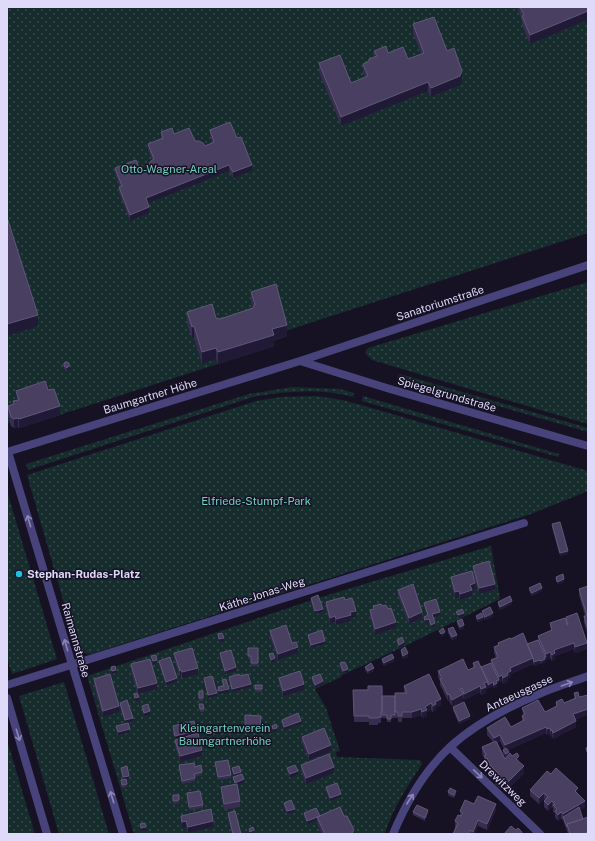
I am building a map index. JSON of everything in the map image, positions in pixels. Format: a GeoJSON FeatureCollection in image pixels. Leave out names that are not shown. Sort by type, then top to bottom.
{"type":"FeatureCollection","features":[{"type":"Feature","properties":{"kind":"street","name":"Sanatoriumstraße"},"geometry":{"type":"LineString","coordinates":[[300,361],[588,265]]}},
{"type":"Feature","properties":{"kind":"street","name":"Spiegelgrundstraße"},"geometry":{"type":"LineString","coordinates":[[300,361],[390,389],[588,446]]}},
{"type":"Feature","properties":{"kind":"street","name":"Baumgartner Höhe"},"geometry":{"type":"LineString","coordinates":[[8,452],[300,361]]}},
{"type":"Feature","properties":{"kind":"street","name":"Raimannstraße"},"geometry":{"type":"LineString","coordinates":[[8,452],[123,834]]}},
{"type":"Feature","properties":{"kind":"street","name":"Käthe-Jonas-Weg"},"geometry":{"type":"LineString","coordinates":[[7,685],[72,666],[524,523]]}},
{"type":"Feature","properties":{"kind":"street","name":"Antaeusgasse"},"geometry":{"type":"LineString","coordinates":[[393,834],[406,806],[419,785],[438,759],[462,737],[492,717],[539,694],[588,676]]}},
{"type":"Feature","properties":{"kind":"street"},"geometry":{"type":"LineString","coordinates":[[7,698],[48,834]]}},
{"type":"Feature","properties":{"kind":"street","name":"Drewitzweg"},"geometry":{"type":"LineString","coordinates":[[450,748],[540,834]]}},
{"type":"Feature","properties":{"kind":"green space","name":"Otto-Wagner-Areal"},"geometry":{"type":"Polygon","coordinates":[[[7,7],[588,7],[588,233],[285,331],[287,336],[273,341],[274,346],[19,428],[14,428],[10,423],[7,423],[7,7]]]}},
{"type":"Feature","properties":{"kind":"green space"},"geometry":{"type":"Polygon","coordinates":[[[588,282],[588,424],[372,360],[365,353],[368,348],[588,282]]]}},
{"type":"Feature","properties":{"kind":"green space"},"geometry":{"type":"Polygon","coordinates":[[[400,374],[588,428],[588,432],[397,377],[400,374]]]}},
{"type":"Feature","properties":{"kind":"green space"},"geometry":{"type":"Polygon","coordinates":[[[292,387],[340,389],[354,393],[353,397],[328,392],[303,391],[253,397],[28,470],[26,464],[249,394],[292,387]]]}},
{"type":"Feature","properties":{"kind":"green space","name":"Elfriede-Stumpf-Park"},"geometry":{"type":"Polygon","coordinates":[[[316,396],[361,405],[588,471],[588,491],[531,514],[91,654],[78,652],[27,475],[256,401],[281,397],[316,396]]]}},
{"type":"Feature","properties":{"kind":"green space"},"geometry":{"type":"Polygon","coordinates":[[[363,396],[559,454],[558,457],[362,401],[363,396]]]}},
{"type":"Feature","properties":{"kind":"green space","name":"Stephan-Rudas-Platz"},"geometry":{"type":"Polygon","coordinates":[[[7,491],[57,659],[12,674],[7,658],[7,491]]]}},
{"type":"Feature","properties":{"kind":"green space","name":"Kleingartenverein Baumgartnerhöhe"},"geometry":{"type":"Polygon","coordinates":[[[491,546],[500,599],[315,689],[326,708],[340,751],[336,752],[337,757],[420,760],[422,764],[406,788],[385,833],[134,834],[87,676],[318,598],[491,546]]]}},
{"type":"Feature","properties":{"kind":"green space"},"geometry":{"type":"Polygon","coordinates":[[[64,682],[109,834],[59,834],[19,696],[64,682]]]}},
{"type":"Feature","properties":{"kind":"green space"},"geometry":{"type":"Polygon","coordinates":[[[7,741],[10,750],[35,834],[7,834],[7,741]]]}},
{"type":"Feature","properties":{"kind":"building"},"geometry":{"type":"Polygon","coordinates":[[[520,7],[588,7],[588,11],[530,35],[520,7]]]}},
{"type":"Feature","properties":{"kind":"building"},"geometry":{"type":"Polygon","coordinates":[[[434,17],[447,51],[454,48],[462,71],[460,76],[431,88],[428,82],[341,117],[319,63],[340,55],[351,83],[368,76],[363,64],[369,61],[369,59],[377,56],[374,51],[386,46],[388,53],[403,47],[408,59],[424,53],[413,24],[434,17]]]}},
{"type":"Feature","properties":{"kind":"building"},"geometry":{"type":"Polygon","coordinates":[[[230,122],[237,138],[241,137],[252,165],[233,172],[229,165],[146,198],[149,207],[130,215],[119,187],[122,186],[115,168],[136,160],[141,172],[150,168],[149,164],[154,159],[148,144],[163,138],[161,132],[172,128],[174,134],[189,128],[195,141],[203,143],[205,146],[214,142],[210,130],[230,122]]]}},
{"type":"Feature","properties":{"kind":"building"},"geometry":{"type":"Polygon","coordinates":[[[7,217],[38,315],[7,324],[7,217]]]}},
{"type":"Feature","properties":{"kind":"building"},"geometry":{"type":"Polygon","coordinates":[[[276,284],[287,325],[272,329],[274,335],[218,352],[216,348],[202,352],[194,326],[192,327],[187,312],[212,304],[216,318],[220,319],[253,308],[255,304],[251,292],[276,284]]]}},
{"type":"Feature","properties":{"kind":"building"},"geometry":{"type":"Polygon","coordinates":[[[64,363],[69,363],[67,368],[64,366],[64,363]]]}},
{"type":"Feature","properties":{"kind":"building"},"geometry":{"type":"Polygon","coordinates":[[[45,381],[48,390],[54,389],[60,406],[19,419],[14,419],[11,417],[8,406],[14,404],[13,401],[19,400],[16,391],[45,381]]]}},
{"type":"Feature","properties":{"kind":"building"},"geometry":{"type":"Polygon","coordinates":[[[560,522],[568,551],[560,553],[552,524],[560,522]]]}},
{"type":"Feature","properties":{"kind":"building"},"geometry":{"type":"Polygon","coordinates":[[[489,561],[495,584],[479,588],[473,566],[489,561]]]}},
{"type":"Feature","properties":{"kind":"building"},"geometry":{"type":"Polygon","coordinates":[[[472,571],[475,583],[470,585],[472,590],[460,594],[459,591],[455,592],[451,577],[472,571]]]}},
{"type":"Feature","properties":{"kind":"building"},"geometry":{"type":"Polygon","coordinates":[[[563,574],[564,579],[557,582],[556,577],[563,574]]]}},
{"type":"Feature","properties":{"kind":"building"},"geometry":{"type":"Polygon","coordinates":[[[540,583],[542,588],[532,593],[529,588],[540,583]]]}},
{"type":"Feature","properties":{"kind":"building"},"geometry":{"type":"Polygon","coordinates":[[[413,584],[422,612],[409,618],[398,590],[413,584]]]}},
{"type":"Feature","properties":{"kind":"building"},"geometry":{"type":"Polygon","coordinates":[[[588,586],[588,630],[584,616],[587,616],[579,589],[588,586]]]}},
{"type":"Feature","properties":{"kind":"building"},"geometry":{"type":"Polygon","coordinates":[[[318,595],[323,609],[315,611],[311,598],[318,595]]]}},
{"type":"Feature","properties":{"kind":"building"},"geometry":{"type":"Polygon","coordinates":[[[510,596],[512,601],[500,607],[498,602],[510,596]]]}},
{"type":"Feature","properties":{"kind":"building"},"geometry":{"type":"Polygon","coordinates":[[[344,597],[345,600],[352,598],[356,611],[350,612],[351,615],[336,619],[335,616],[330,618],[326,602],[344,597]]]}},
{"type":"Feature","properties":{"kind":"building"},"geometry":{"type":"Polygon","coordinates":[[[436,599],[440,612],[432,614],[435,623],[431,625],[429,619],[425,620],[424,617],[428,615],[424,603],[436,599]]]}},
{"type":"Feature","properties":{"kind":"building"},"geometry":{"type":"Polygon","coordinates":[[[381,604],[382,606],[386,605],[388,609],[391,608],[396,622],[375,629],[370,610],[374,609],[373,606],[381,604]]]}},
{"type":"Feature","properties":{"kind":"building"},"geometry":{"type":"Polygon","coordinates":[[[490,607],[493,613],[485,617],[482,611],[490,607]]]}},
{"type":"Feature","properties":{"kind":"building"},"geometry":{"type":"Polygon","coordinates":[[[462,609],[464,613],[458,615],[456,612],[462,609]]]}},
{"type":"Feature","properties":{"kind":"building"},"geometry":{"type":"Polygon","coordinates":[[[481,613],[483,617],[478,619],[476,616],[481,613]]]}},
{"type":"Feature","properties":{"kind":"building"},"geometry":{"type":"Polygon","coordinates":[[[577,613],[587,643],[575,647],[574,643],[554,650],[555,653],[552,655],[550,652],[546,654],[538,636],[552,630],[550,623],[565,618],[568,625],[566,617],[577,613]]]}},
{"type":"Feature","properties":{"kind":"building"},"geometry":{"type":"Polygon","coordinates":[[[462,619],[464,625],[460,627],[457,621],[462,619]]]}},
{"type":"Feature","properties":{"kind":"building"},"geometry":{"type":"Polygon","coordinates":[[[286,625],[292,643],[296,642],[298,647],[278,654],[270,631],[286,625]]]}},
{"type":"Feature","properties":{"kind":"building"},"geometry":{"type":"Polygon","coordinates":[[[453,627],[457,635],[452,637],[448,629],[453,627]]]}},
{"type":"Feature","properties":{"kind":"building"},"geometry":{"type":"Polygon","coordinates":[[[443,628],[445,632],[441,634],[439,631],[443,628]]]}},
{"type":"Feature","properties":{"kind":"building"},"geometry":{"type":"Polygon","coordinates":[[[322,630],[325,641],[311,645],[308,635],[322,630]]]}},
{"type":"Feature","properties":{"kind":"building"},"geometry":{"type":"Polygon","coordinates":[[[222,633],[224,638],[219,639],[218,634],[222,633]]]}},
{"type":"Feature","properties":{"kind":"building"},"geometry":{"type":"Polygon","coordinates":[[[523,633],[533,658],[510,668],[511,671],[503,678],[502,675],[499,677],[491,660],[498,657],[494,647],[499,645],[498,643],[523,633]]]}},
{"type":"Feature","properties":{"kind":"building"},"geometry":{"type":"Polygon","coordinates":[[[402,637],[404,642],[399,645],[397,640],[402,637]]]}},
{"type":"Feature","properties":{"kind":"building"},"geometry":{"type":"Polygon","coordinates":[[[538,640],[546,657],[544,657],[545,659],[541,661],[534,662],[527,644],[538,640]]]}},
{"type":"Feature","properties":{"kind":"building"},"geometry":{"type":"Polygon","coordinates":[[[405,647],[408,653],[403,656],[401,650],[405,647]]]}},
{"type":"Feature","properties":{"kind":"building"},"geometry":{"type":"Polygon","coordinates":[[[192,648],[198,668],[182,672],[181,670],[180,671],[174,653],[192,648]]]}},
{"type":"Feature","properties":{"kind":"building"},"geometry":{"type":"Polygon","coordinates":[[[248,648],[258,648],[258,663],[251,663],[251,656],[248,656],[248,648]]]}},
{"type":"Feature","properties":{"kind":"building"},"geometry":{"type":"Polygon","coordinates":[[[231,650],[236,667],[225,671],[220,653],[231,650]]]}},
{"type":"Feature","properties":{"kind":"building"},"geometry":{"type":"Polygon","coordinates":[[[273,653],[275,658],[271,660],[269,654],[273,653]]]}},
{"type":"Feature","properties":{"kind":"building"},"geometry":{"type":"Polygon","coordinates":[[[392,654],[394,658],[384,663],[382,659],[392,654]]]}},
{"type":"Feature","properties":{"kind":"building"},"geometry":{"type":"Polygon","coordinates":[[[156,655],[157,660],[153,661],[151,656],[156,655]]]}},
{"type":"Feature","properties":{"kind":"building"},"geometry":{"type":"Polygon","coordinates":[[[170,657],[177,678],[166,682],[159,661],[170,657]]]}},
{"type":"Feature","properties":{"kind":"building"},"geometry":{"type":"Polygon","coordinates":[[[150,659],[157,683],[138,688],[131,664],[150,659]]]}},
{"type":"Feature","properties":{"kind":"building"},"geometry":{"type":"Polygon","coordinates":[[[463,659],[468,670],[475,667],[473,663],[478,661],[488,682],[484,683],[486,687],[481,689],[480,686],[464,694],[462,688],[460,689],[463,694],[452,700],[440,679],[442,678],[438,671],[463,659]]]}},
{"type":"Feature","properties":{"kind":"building"},"geometry":{"type":"Polygon","coordinates":[[[345,662],[348,669],[343,671],[340,663],[345,662]]]}},
{"type":"Feature","properties":{"kind":"building"},"geometry":{"type":"Polygon","coordinates":[[[371,663],[374,668],[368,671],[365,667],[371,663]]]}},
{"type":"Feature","properties":{"kind":"building"},"geometry":{"type":"Polygon","coordinates":[[[491,663],[499,680],[496,681],[497,683],[494,685],[493,682],[488,685],[481,667],[491,663]]]}},
{"type":"Feature","properties":{"kind":"building"},"geometry":{"type":"Polygon","coordinates":[[[115,666],[116,670],[112,671],[111,667],[115,666]]]}},
{"type":"Feature","properties":{"kind":"building"},"geometry":{"type":"Polygon","coordinates":[[[300,671],[304,684],[283,691],[279,678],[300,671]]]}},
{"type":"Feature","properties":{"kind":"building"},"geometry":{"type":"Polygon","coordinates":[[[110,674],[119,706],[103,711],[94,679],[110,674]]]}},
{"type":"Feature","properties":{"kind":"building"},"geometry":{"type":"Polygon","coordinates":[[[239,674],[240,676],[248,674],[251,684],[232,689],[229,677],[239,674]]]}},
{"type":"Feature","properties":{"kind":"building"},"geometry":{"type":"Polygon","coordinates":[[[320,674],[323,681],[315,685],[312,677],[320,674]]]}},
{"type":"Feature","properties":{"kind":"building"},"geometry":{"type":"Polygon","coordinates":[[[429,674],[441,699],[435,702],[436,704],[433,706],[431,703],[425,707],[427,710],[422,712],[421,709],[412,712],[402,712],[402,716],[398,716],[398,712],[395,712],[395,693],[407,693],[404,686],[429,674]]]}},
{"type":"Feature","properties":{"kind":"building"},"geometry":{"type":"Polygon","coordinates":[[[212,676],[217,693],[208,695],[204,678],[212,676]]]}},
{"type":"Feature","properties":{"kind":"building"},"geometry":{"type":"Polygon","coordinates":[[[226,679],[229,689],[219,691],[218,687],[224,686],[222,680],[226,679]]]}},
{"type":"Feature","properties":{"kind":"building"},"geometry":{"type":"Polygon","coordinates":[[[255,685],[262,685],[262,689],[255,689],[255,685]]]}},
{"type":"Feature","properties":{"kind":"building"},"geometry":{"type":"Polygon","coordinates":[[[368,686],[382,686],[381,717],[369,718],[369,716],[354,716],[353,690],[368,690],[368,686]]]}},
{"type":"Feature","properties":{"kind":"building"},"geometry":{"type":"Polygon","coordinates":[[[199,691],[203,691],[203,698],[199,698],[199,691]]]}},
{"type":"Feature","properties":{"kind":"building"},"geometry":{"type":"Polygon","coordinates":[[[578,692],[579,697],[588,695],[588,709],[573,714],[576,721],[553,733],[550,728],[547,729],[546,727],[505,745],[500,735],[494,738],[487,728],[505,717],[511,727],[524,720],[522,716],[525,714],[522,708],[538,700],[545,712],[557,706],[556,702],[562,699],[564,703],[576,698],[574,693],[578,692]]]}},
{"type":"Feature","properties":{"kind":"building"},"geometry":{"type":"Polygon","coordinates":[[[137,693],[139,697],[135,698],[134,694],[137,693]]]}},
{"type":"Feature","properties":{"kind":"building"},"geometry":{"type":"Polygon","coordinates":[[[382,696],[395,696],[395,715],[391,715],[391,719],[387,719],[387,715],[382,715],[382,696]]]}},
{"type":"Feature","properties":{"kind":"building"},"geometry":{"type":"Polygon","coordinates":[[[127,700],[133,718],[125,720],[120,703],[127,700]]]}},
{"type":"Feature","properties":{"kind":"building"},"geometry":{"type":"Polygon","coordinates":[[[464,702],[470,716],[459,721],[453,707],[464,702]]]}},
{"type":"Feature","properties":{"kind":"building"},"geometry":{"type":"Polygon","coordinates":[[[148,704],[150,711],[144,713],[142,706],[148,704]]]}},
{"type":"Feature","properties":{"kind":"building"},"geometry":{"type":"Polygon","coordinates":[[[199,704],[203,704],[204,709],[200,709],[199,704]]]}},
{"type":"Feature","properties":{"kind":"building"},"geometry":{"type":"Polygon","coordinates":[[[298,713],[301,721],[284,727],[282,720],[298,713]]]}},
{"type":"Feature","properties":{"kind":"building"},"geometry":{"type":"Polygon","coordinates":[[[245,715],[261,716],[260,728],[245,727],[245,715]]]}},
{"type":"Feature","properties":{"kind":"building"},"geometry":{"type":"Polygon","coordinates":[[[194,721],[196,731],[175,736],[173,726],[194,721]]]}},
{"type":"Feature","properties":{"kind":"building"},"geometry":{"type":"Polygon","coordinates":[[[128,723],[130,729],[118,732],[116,726],[128,723]]]}},
{"type":"Feature","properties":{"kind":"building"},"geometry":{"type":"Polygon","coordinates":[[[276,724],[277,728],[273,729],[272,726],[276,724]]]}},
{"type":"Feature","properties":{"kind":"building"},"geometry":{"type":"Polygon","coordinates":[[[324,728],[331,745],[309,754],[302,737],[324,728]]]}},
{"type":"Feature","properties":{"kind":"building"},"geometry":{"type":"Polygon","coordinates":[[[198,733],[202,750],[180,756],[175,740],[198,733]]]}},
{"type":"Feature","properties":{"kind":"building"},"geometry":{"type":"Polygon","coordinates":[[[496,741],[505,759],[510,753],[512,756],[517,753],[519,756],[516,759],[524,766],[508,782],[505,780],[501,783],[495,778],[499,774],[484,756],[486,755],[482,747],[496,741]]]}},
{"type":"Feature","properties":{"kind":"building"},"geometry":{"type":"Polygon","coordinates":[[[506,748],[509,752],[506,754],[503,750],[506,748]]]}},
{"type":"Feature","properties":{"kind":"building"},"geometry":{"type":"Polygon","coordinates":[[[329,754],[334,767],[306,778],[301,765],[329,754]]]}},
{"type":"Feature","properties":{"kind":"building"},"geometry":{"type":"Polygon","coordinates":[[[228,760],[231,775],[218,777],[215,762],[228,760]]]}},
{"type":"Feature","properties":{"kind":"building"},"geometry":{"type":"Polygon","coordinates":[[[194,763],[195,767],[201,765],[202,772],[194,774],[195,778],[182,781],[179,765],[194,763]]]}},
{"type":"Feature","properties":{"kind":"building"},"geometry":{"type":"Polygon","coordinates":[[[295,765],[298,771],[290,774],[287,768],[295,765]]]}},
{"type":"Feature","properties":{"kind":"building"},"geometry":{"type":"Polygon","coordinates":[[[127,766],[129,776],[123,777],[121,768],[127,766]]]}},
{"type":"Feature","properties":{"kind":"building"},"geometry":{"type":"Polygon","coordinates":[[[239,766],[241,772],[234,774],[232,768],[239,766]]]}},
{"type":"Feature","properties":{"kind":"building"},"geometry":{"type":"Polygon","coordinates":[[[556,768],[578,788],[575,791],[585,801],[563,814],[561,812],[558,815],[555,811],[557,809],[553,805],[555,804],[552,801],[548,805],[544,801],[548,797],[544,793],[539,798],[530,790],[547,771],[551,774],[556,768]]]}},
{"type":"Feature","properties":{"kind":"building"},"geometry":{"type":"Polygon","coordinates":[[[242,774],[244,779],[235,783],[233,777],[242,774]]]}},
{"type":"Feature","properties":{"kind":"building"},"geometry":{"type":"Polygon","coordinates":[[[126,779],[127,784],[122,785],[121,780],[126,779]]]}},
{"type":"Feature","properties":{"kind":"building"},"geometry":{"type":"Polygon","coordinates":[[[337,783],[341,794],[330,798],[326,787],[337,783]]]}},
{"type":"Feature","properties":{"kind":"building"},"geometry":{"type":"Polygon","coordinates":[[[237,784],[240,801],[224,804],[221,787],[237,784]]]}},
{"type":"Feature","properties":{"kind":"building"},"geometry":{"type":"Polygon","coordinates":[[[450,788],[456,791],[454,795],[448,792],[450,788]]]}},
{"type":"Feature","properties":{"kind":"building"},"geometry":{"type":"Polygon","coordinates":[[[200,791],[203,805],[189,807],[187,793],[200,791]]]}},
{"type":"Feature","properties":{"kind":"building"},"geometry":{"type":"Polygon","coordinates":[[[173,795],[179,795],[179,800],[173,801],[173,795]]]}},
{"type":"Feature","properties":{"kind":"building"},"geometry":{"type":"Polygon","coordinates":[[[478,796],[496,804],[487,824],[478,820],[473,832],[470,830],[468,834],[453,834],[458,823],[455,821],[458,815],[461,816],[463,813],[460,811],[465,800],[474,804],[478,796]]]}},
{"type":"Feature","properties":{"kind":"building"},"geometry":{"type":"Polygon","coordinates":[[[291,800],[295,809],[287,811],[284,803],[291,800]]]}},
{"type":"Feature","properties":{"kind":"building"},"geometry":{"type":"Polygon","coordinates":[[[417,805],[428,810],[425,818],[413,812],[417,805]]]}},
{"type":"Feature","properties":{"kind":"building"},"geometry":{"type":"Polygon","coordinates":[[[340,807],[344,816],[347,816],[354,830],[352,834],[325,834],[317,817],[340,807]]]}},
{"type":"Feature","properties":{"kind":"building"},"geometry":{"type":"Polygon","coordinates":[[[579,807],[583,819],[567,824],[567,827],[563,817],[579,807]]]}},
{"type":"Feature","properties":{"kind":"building"},"geometry":{"type":"Polygon","coordinates":[[[316,808],[320,816],[307,821],[304,813],[316,808]]]}},
{"type":"Feature","properties":{"kind":"building"},"geometry":{"type":"Polygon","coordinates":[[[211,809],[213,821],[188,827],[186,821],[182,822],[181,816],[211,809]]]}},
{"type":"Feature","properties":{"kind":"building"},"geometry":{"type":"Polygon","coordinates":[[[235,811],[241,834],[233,834],[228,813],[235,811]]]}},
{"type":"Feature","properties":{"kind":"building"},"geometry":{"type":"Polygon","coordinates":[[[588,817],[588,832],[583,834],[570,834],[567,824],[588,817]]]}},
{"type":"Feature","properties":{"kind":"building"},"geometry":{"type":"Polygon","coordinates":[[[145,823],[146,827],[141,828],[140,824],[145,823]]]}},
{"type":"Feature","properties":{"kind":"building"},"geometry":{"type":"Polygon","coordinates":[[[511,826],[516,830],[518,828],[522,832],[521,834],[504,834],[511,826]]]}},
{"type":"Feature","properties":{"kind":"building"},"geometry":{"type":"Polygon","coordinates":[[[253,827],[254,830],[250,832],[249,829],[253,827]]]}},
{"type":"Feature","properties":{"kind":"place","name":"Stephan-Rudas-Platz"},"geometry":{"type":"Point","coordinates":[19,574]}}]}
